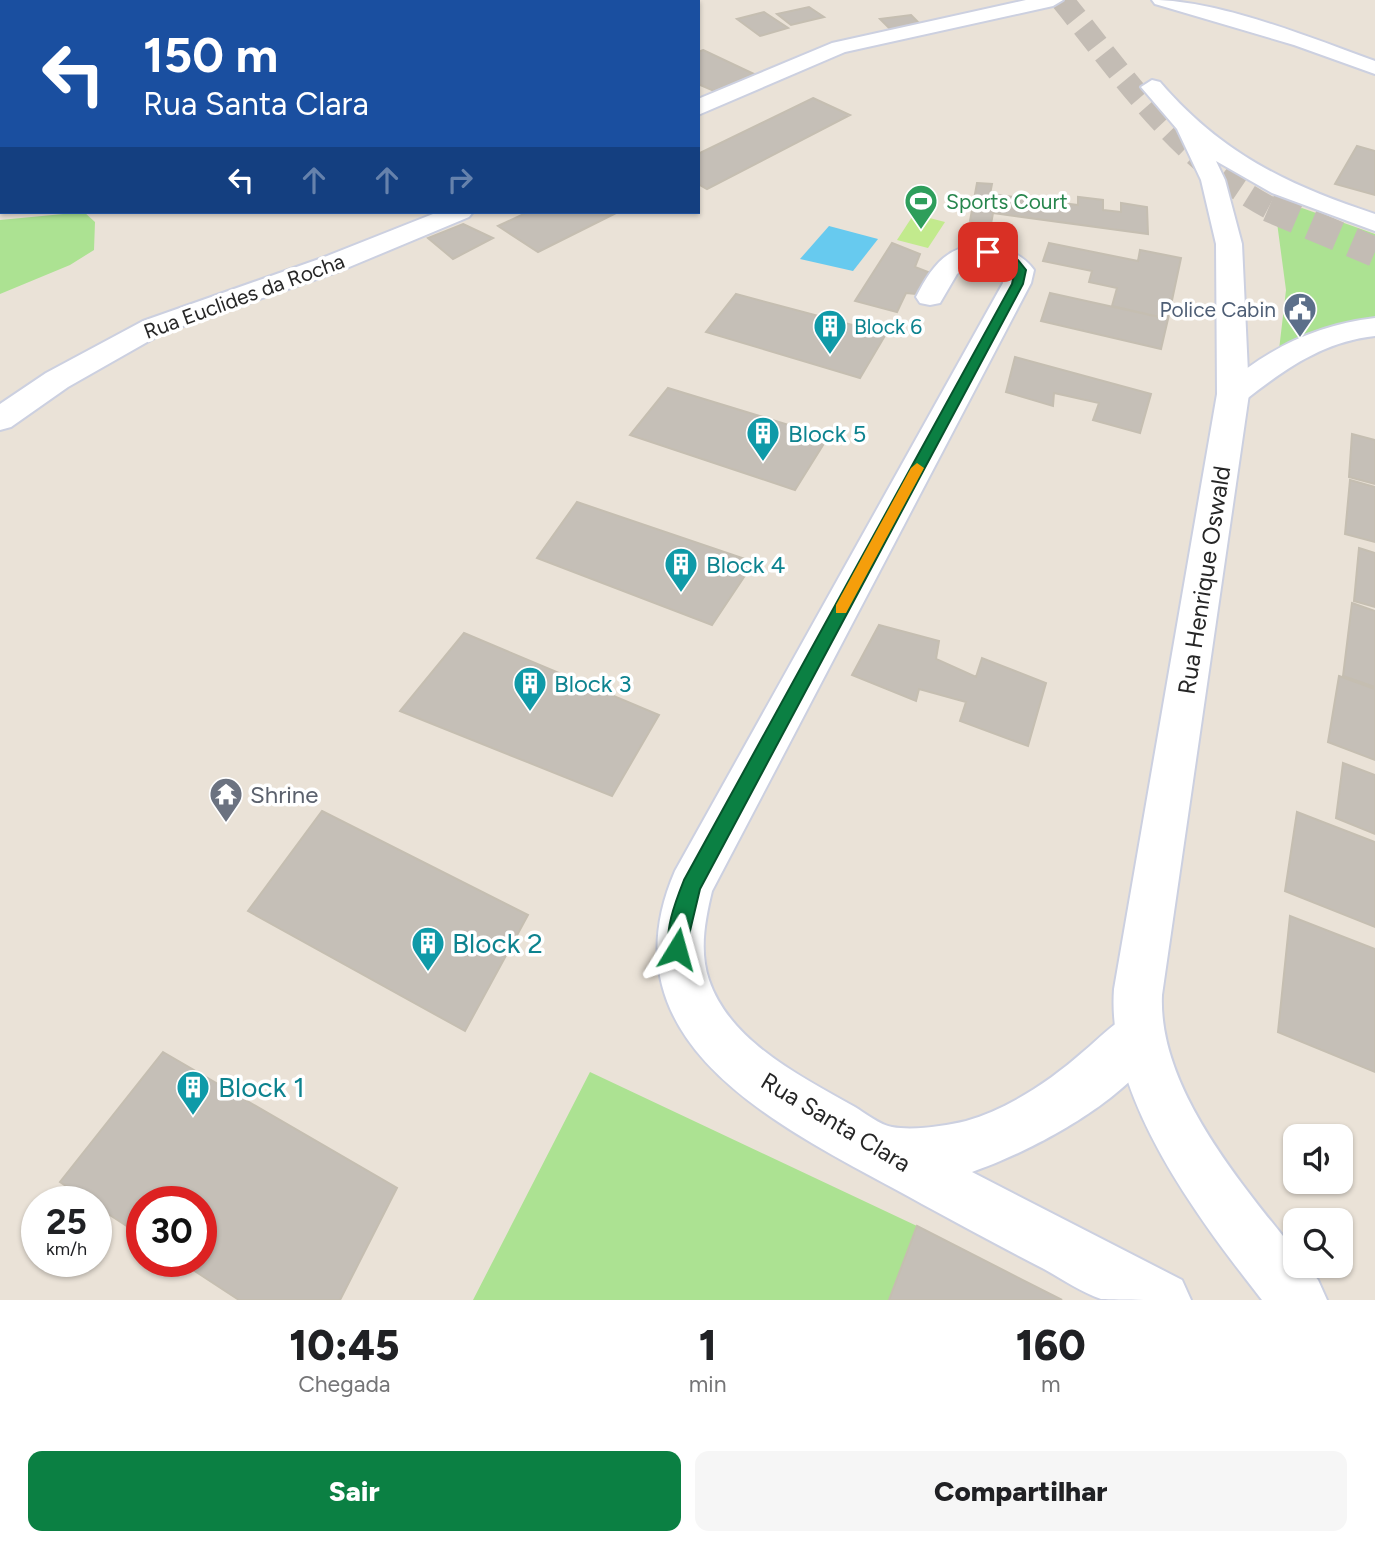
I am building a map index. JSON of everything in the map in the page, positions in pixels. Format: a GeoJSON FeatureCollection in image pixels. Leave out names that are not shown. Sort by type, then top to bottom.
{"type":"FeatureCollection","features":[{"type":"Feature","properties":{"kind":"street"},"geometry":{"type":"LineString","coordinates":[[700,107],[815,54],[1053,0]]}},
{"type":"Feature","properties":{"kind":"street"},"geometry":{"type":"LineString","coordinates":[[1162,0],[1301,41],[1375,68]]}},
{"type":"Feature","properties":{"kind":"street"},"geometry":{"type":"LineString","coordinates":[[1152,87],[1189,129],[1255,177],[1317,204],[1375,223]]}},
{"type":"Feature","properties":{"kind":"street","name":"Rua Henrique Oswald"},"geometry":{"type":"LineString","coordinates":[[1189,129],[1213,180],[1229,244],[1233,394],[1138,989],[1139,1035],[1160,1096],[1181,1136],[1238,1220],[1298,1300]]}},
{"type":"Feature","properties":{"kind":"street","name":"Rua Euclides da Rocha"},"geometry":{"type":"LineString","coordinates":[[0,419],[58,380],[153,327],[229,298],[332,264],[455,214]]}},
{"type":"Feature","properties":{"kind":"street","name":"Rua Santa Clara"},"geometry":{"type":"LineString","coordinates":[[930,297],[957,257],[971,252],[988,252],[1004,257],[1020,270],[1017,284],[691,887],[681,918],[677,949],[686,987],[718,1041],[767,1085],[886,1154],[1162,1300]]}},
{"type":"Feature","properties":{"kind":"street"},"geometry":{"type":"LineString","coordinates":[[1233,394],[1276,360],[1304,345],[1326,335],[1375,327]]}},
{"type":"Feature","properties":{"kind":"street"},"geometry":{"type":"LineString","coordinates":[[886,1154],[964,1148],[1024,1125],[1099,1075],[1139,1035]]}},
{"type":"Feature","properties":{"kind":"green space"},"geometry":{"type":"Polygon","coordinates":[[[1302,208],[1375,234],[1375,321],[1279,350],[1286,290],[1276,215],[1302,208]]]}},
{"type":"Feature","properties":{"kind":"green space"},"geometry":{"type":"Polygon","coordinates":[[[86,214],[95,222],[94,250],[70,265],[0,294],[0,220],[86,214]]]}},
{"type":"Feature","properties":{"kind":"green space","name":"Sports Court"},"geometry":{"type":"Polygon","coordinates":[[[914,214],[945,222],[928,248],[897,240],[914,214]]]}},
{"type":"Feature","properties":{"kind":"green space"},"geometry":{"type":"Polygon","coordinates":[[[590,1072],[917,1226],[889,1300],[473,1300],[590,1072]]]}},
{"type":"Feature","properties":{"kind":"water"},"geometry":{"type":"Polygon","coordinates":[[[829,226],[878,239],[853,271],[800,259],[829,226]]]}},
{"type":"Feature","properties":{"kind":"building"},"geometry":{"type":"Polygon","coordinates":[[[809,7],[824,17],[791,25],[777,14],[809,7]]]}},
{"type":"Feature","properties":{"kind":"building"},"geometry":{"type":"Polygon","coordinates":[[[764,12],[788,28],[760,36],[737,19],[764,12]]]}},
{"type":"Feature","properties":{"kind":"building"},"geometry":{"type":"Polygon","coordinates":[[[911,15],[924,28],[893,32],[880,19],[911,15]]]}},
{"type":"Feature","properties":{"kind":"building"},"geometry":{"type":"Polygon","coordinates":[[[703,50],[754,74],[714,91],[700,85],[700,51],[703,50]]]}},
{"type":"Feature","properties":{"kind":"building"},"geometry":{"type":"Polygon","coordinates":[[[813,98],[850,115],[707,189],[700,185],[700,153],[813,98]]]}},
{"type":"Feature","properties":{"kind":"building"},"geometry":{"type":"Polygon","coordinates":[[[1357,146],[1375,151],[1375,195],[1335,184],[1357,146]]]}},
{"type":"Feature","properties":{"kind":"building"},"geometry":{"type":"Polygon","coordinates":[[[977,183],[992,184],[990,194],[1078,205],[1078,197],[1103,200],[1103,210],[1121,212],[1121,203],[1147,207],[1148,234],[993,213],[991,224],[970,221],[977,183]]]}},
{"type":"Feature","properties":{"kind":"building"},"geometry":{"type":"Polygon","coordinates":[[[524,214],[614,214],[538,252],[498,226],[524,214]]]}},
{"type":"Feature","properties":{"kind":"building"},"geometry":{"type":"Polygon","coordinates":[[[463,224],[493,238],[453,259],[428,238],[463,224]]]}},
{"type":"Feature","properties":{"kind":"building"},"geometry":{"type":"Polygon","coordinates":[[[892,243],[920,254],[915,267],[933,274],[916,294],[906,293],[897,312],[855,301],[892,243]]]}},
{"type":"Feature","properties":{"kind":"building"},"geometry":{"type":"Polygon","coordinates":[[[1049,243],[1138,261],[1140,250],[1181,258],[1168,319],[1112,306],[1117,288],[1089,282],[1092,271],[1043,261],[1049,243]]]}},
{"type":"Feature","properties":{"kind":"building"},"geometry":{"type":"Polygon","coordinates":[[[1050,293],[1168,319],[1161,349],[1041,321],[1050,293]]]}},
{"type":"Feature","properties":{"kind":"building","name":"Block 6"},"geometry":{"type":"Polygon","coordinates":[[[736,294],[886,334],[860,378],[706,332],[736,294]]]}},
{"type":"Feature","properties":{"kind":"building"},"geometry":{"type":"Polygon","coordinates":[[[1015,357],[1151,394],[1140,433],[1093,420],[1099,403],[1054,393],[1053,406],[1006,392],[1015,357]]]}},
{"type":"Feature","properties":{"kind":"building","name":"Block 5"},"geometry":{"type":"Polygon","coordinates":[[[668,388],[828,437],[795,490],[630,435],[668,388]]]}},
{"type":"Feature","properties":{"kind":"building"},"geometry":{"type":"Polygon","coordinates":[[[1352,434],[1375,440],[1375,484],[1349,477],[1352,434]]]}},
{"type":"Feature","properties":{"kind":"building"},"geometry":{"type":"Polygon","coordinates":[[[1350,480],[1375,487],[1375,542],[1345,534],[1350,480]]]}},
{"type":"Feature","properties":{"kind":"building","name":"Block 4"},"geometry":{"type":"Polygon","coordinates":[[[577,502],[754,562],[712,625],[537,558],[577,502]]]}},
{"type":"Feature","properties":{"kind":"building"},"geometry":{"type":"Polygon","coordinates":[[[1359,548],[1375,553],[1375,607],[1354,601],[1359,548]]]}},
{"type":"Feature","properties":{"kind":"building"},"geometry":{"type":"Polygon","coordinates":[[[1352,603],[1375,611],[1375,687],[1343,676],[1352,603]]]}},
{"type":"Feature","properties":{"kind":"building"},"geometry":{"type":"Polygon","coordinates":[[[879,625],[939,641],[936,659],[976,677],[982,658],[1046,683],[1028,746],[960,721],[966,702],[919,689],[916,701],[852,675],[879,625]]]}},
{"type":"Feature","properties":{"kind":"building","name":"Block 3"},"geometry":{"type":"Polygon","coordinates":[[[464,633],[659,715],[612,796],[400,711],[464,633]]]}},
{"type":"Feature","properties":{"kind":"building"},"geometry":{"type":"Polygon","coordinates":[[[1339,676],[1375,689],[1375,760],[1328,742],[1339,676]]]}},
{"type":"Feature","properties":{"kind":"building"},"geometry":{"type":"Polygon","coordinates":[[[1343,763],[1375,775],[1375,834],[1336,818],[1343,763]]]}},
{"type":"Feature","properties":{"kind":"building","name":"Block 2"},"geometry":{"type":"Polygon","coordinates":[[[322,811],[528,915],[465,1031],[248,911],[322,811]]]}},
{"type":"Feature","properties":{"kind":"building"},"geometry":{"type":"Polygon","coordinates":[[[1297,812],[1375,842],[1375,927],[1285,891],[1297,812]]]}},
{"type":"Feature","properties":{"kind":"building"},"geometry":{"type":"Polygon","coordinates":[[[1290,916],[1375,949],[1375,1072],[1278,1032],[1290,916]]]}},
{"type":"Feature","properties":{"kind":"building","name":"Block 1"},"geometry":{"type":"Polygon","coordinates":[[[163,1052],[397,1188],[340,1300],[239,1300],[204,1277],[217,1277],[217,1186],[126,1186],[126,1226],[112,1216],[112,1186],[66,1186],[60,1182],[163,1052]]]}},
{"type":"Feature","properties":{"kind":"building"},"geometry":{"type":"Polygon","coordinates":[[[917,1226],[1062,1300],[889,1300],[917,1226]]]}},
{"type":"Feature","properties":{"kind":"tunnel"},"geometry":{"type":"LineString","coordinates":[[1062,0],[1132,88],[1182,143],[1239,190],[1272,209]]}},
{"type":"Feature","properties":{"kind":"tunnel"},"geometry":{"type":"LineString","coordinates":[[1269,207],[1375,252]]}},
{"type":"Feature","properties":{"kind":"slow traffic"},"geometry":{"type":"LineString","coordinates":[[841,609],[917,468]]}},
{"type":"Feature","properties":{"kind":"place","name":"Sports Court"},"geometry":{"type":"Point","coordinates":[921,231]}},
{"type":"Feature","properties":{"kind":"place","name":"Police Cabin"},"geometry":{"type":"Point","coordinates":[1300,339]}},
{"type":"Feature","properties":{"kind":"place","name":"Block 6"},"geometry":{"type":"Point","coordinates":[830,356]}},
{"type":"Feature","properties":{"kind":"place","name":"Block 5"},"geometry":{"type":"Point","coordinates":[763,463]}},
{"type":"Feature","properties":{"kind":"place","name":"Block 4"},"geometry":{"type":"Point","coordinates":[681,594]}},
{"type":"Feature","properties":{"kind":"place","name":"Block 3"},"geometry":{"type":"Point","coordinates":[530,713]}},
{"type":"Feature","properties":{"kind":"place","name":"Shrine"},"geometry":{"type":"Point","coordinates":[226,824]}},
{"type":"Feature","properties":{"kind":"place","name":"Block 2"},"geometry":{"type":"Point","coordinates":[428,973]}},
{"type":"Feature","properties":{"kind":"place","name":"Block 1"},"geometry":{"type":"Point","coordinates":[193,1117]}},
{"type":"Feature","properties":{"kind":"route"},"geometry":{"type":"LineString","coordinates":[[677,949],[681,918],[691,887],[1017,284],[1020,270],[1014,263],[988,252]]}}]}
